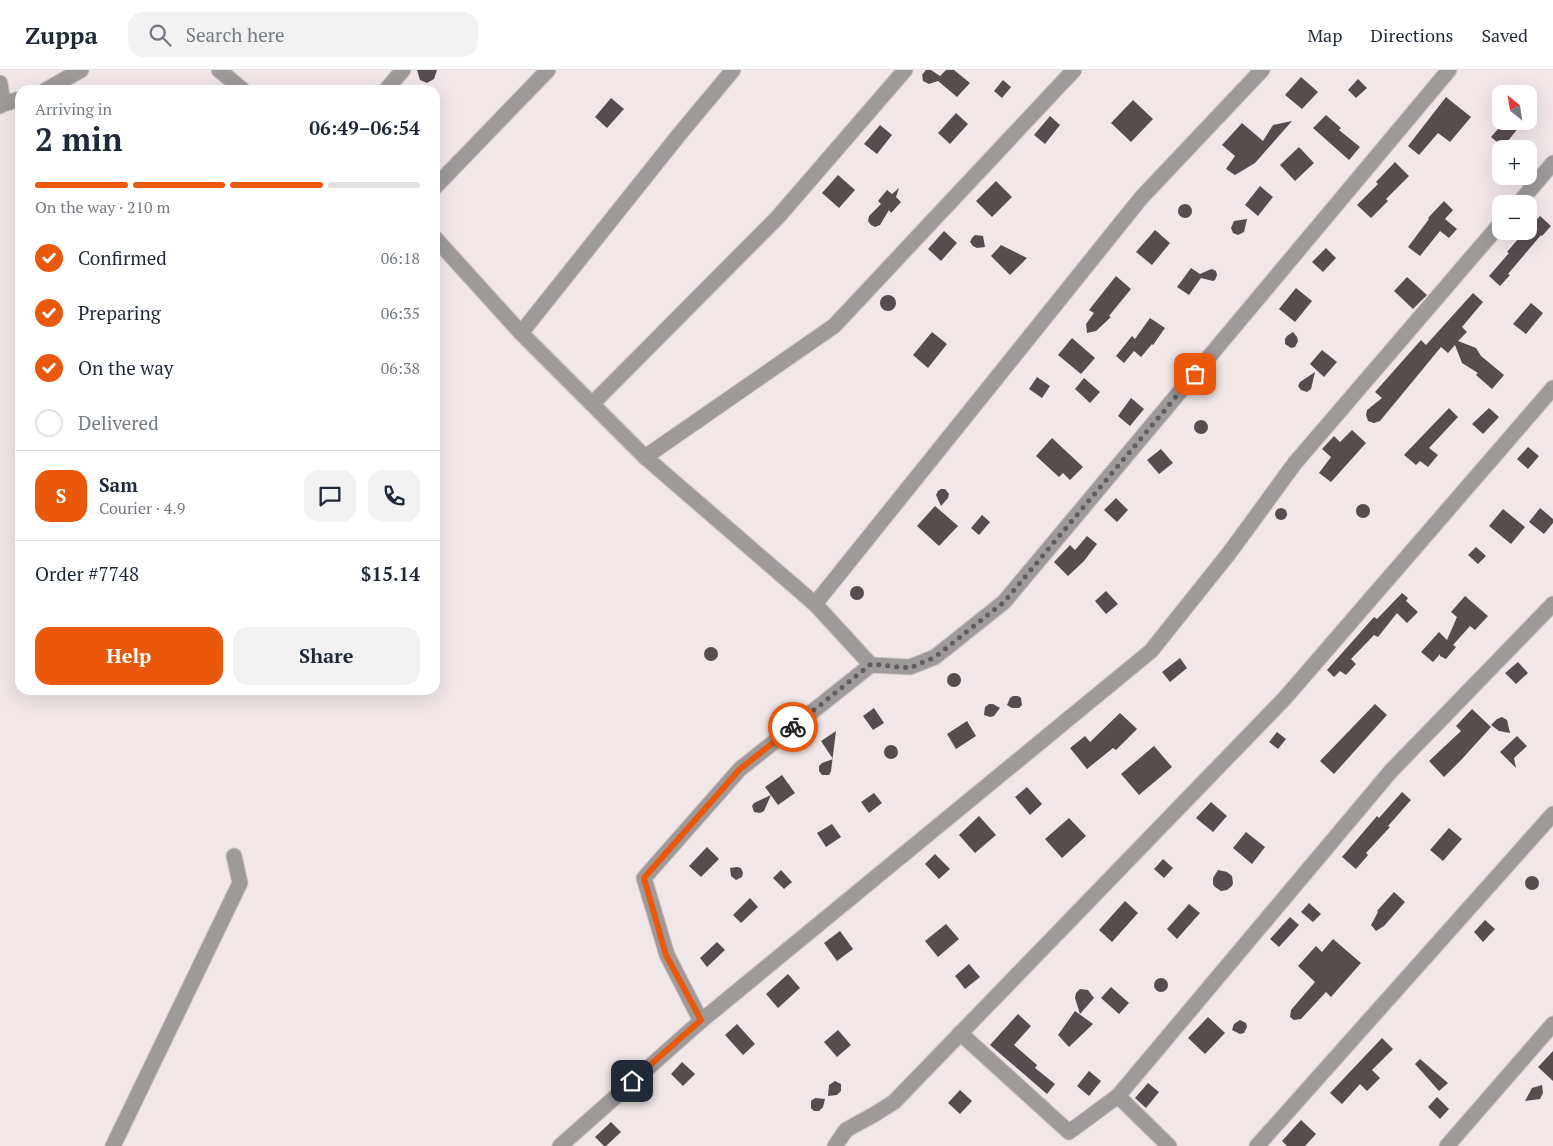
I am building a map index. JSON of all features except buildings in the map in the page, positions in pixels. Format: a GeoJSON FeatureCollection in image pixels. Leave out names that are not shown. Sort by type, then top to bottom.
{"type":"FeatureCollection","features":[{"type":"Feature","properties":{"kind":"street"},"geometry":{"type":"LineString","coordinates":[[55,85],[81,70]]}},
{"type":"Feature","properties":{"kind":"street"},"geometry":{"type":"LineString","coordinates":[[219,70],[237,85]]}},
{"type":"Feature","properties":{"kind":"street"},"geometry":{"type":"LineString","coordinates":[[390,85],[402,70]]}},
{"type":"Feature","properties":{"kind":"street"},"geometry":{"type":"LineString","coordinates":[[440,182],[548,70]]}},
{"type":"Feature","properties":{"kind":"street"},"geometry":{"type":"LineString","coordinates":[[521,333],[733,70]]}},
{"type":"Feature","properties":{"kind":"street"},"geometry":{"type":"LineString","coordinates":[[592,404],[778,217],[905,70]]}},
{"type":"Feature","properties":{"kind":"street"},"geometry":{"type":"LineString","coordinates":[[645,458],[834,326],[1074,70]]}},
{"type":"Feature","properties":{"kind":"street"},"geometry":{"type":"LineString","coordinates":[[815,604],[1141,198],[1262,70]]}},
{"type":"Feature","properties":{"kind":"street"},"geometry":{"type":"LineString","coordinates":[[440,244],[521,333],[645,458],[815,604],[871,664],[910,668],[935,657],[1004,602],[1449,70]]}},
{"type":"Feature","properties":{"kind":"street"},"geometry":{"type":"LineString","coordinates":[[0,83],[2,105],[15,101]]}},
{"type":"Feature","properties":{"kind":"street"},"geometry":{"type":"LineString","coordinates":[[1526,195],[1553,163]]}},
{"type":"Feature","properties":{"kind":"street"},"geometry":{"type":"LineString","coordinates":[[560,1146],[701,1020],[1151,651],[1230,552],[1295,463],[1492,233]]}},
{"type":"Feature","properties":{"kind":"street"},"geometry":{"type":"LineString","coordinates":[[835,1146],[846,1130],[894,1102],[1285,698],[1553,388]]}},
{"type":"Feature","properties":{"kind":"street"},"geometry":{"type":"LineString","coordinates":[[960,1033],[1069,1132],[1118,1096],[1391,771],[1553,604]]}},
{"type":"Feature","properties":{"kind":"street"},"geometry":{"type":"LineString","coordinates":[[701,1020],[666,955],[644,878],[740,769],[871,664]]}},
{"type":"Feature","properties":{"kind":"street"},"geometry":{"type":"LineString","coordinates":[[1257,1146],[1553,814]]}},
{"type":"Feature","properties":{"kind":"street"},"geometry":{"type":"LineString","coordinates":[[113,1146],[240,883],[234,856]]}},
{"type":"Feature","properties":{"kind":"street"},"geometry":{"type":"LineString","coordinates":[[1447,1146],[1553,1024]]}},
{"type":"Feature","properties":{"kind":"street"},"geometry":{"type":"LineString","coordinates":[[1118,1096],[1169,1146]]}},
{"type":"Feature","properties":{"kind":"way so far"},"geometry":{"type":"LineString","coordinates":[[793,727],[871,664],[910,668],[935,657],[1004,602],[1195,374]]}},
{"type":"Feature","properties":{"kind":"route"},"geometry":{"type":"LineString","coordinates":[[632,1081],[701,1020],[666,955],[644,878],[740,769],[793,727]]}}]}
